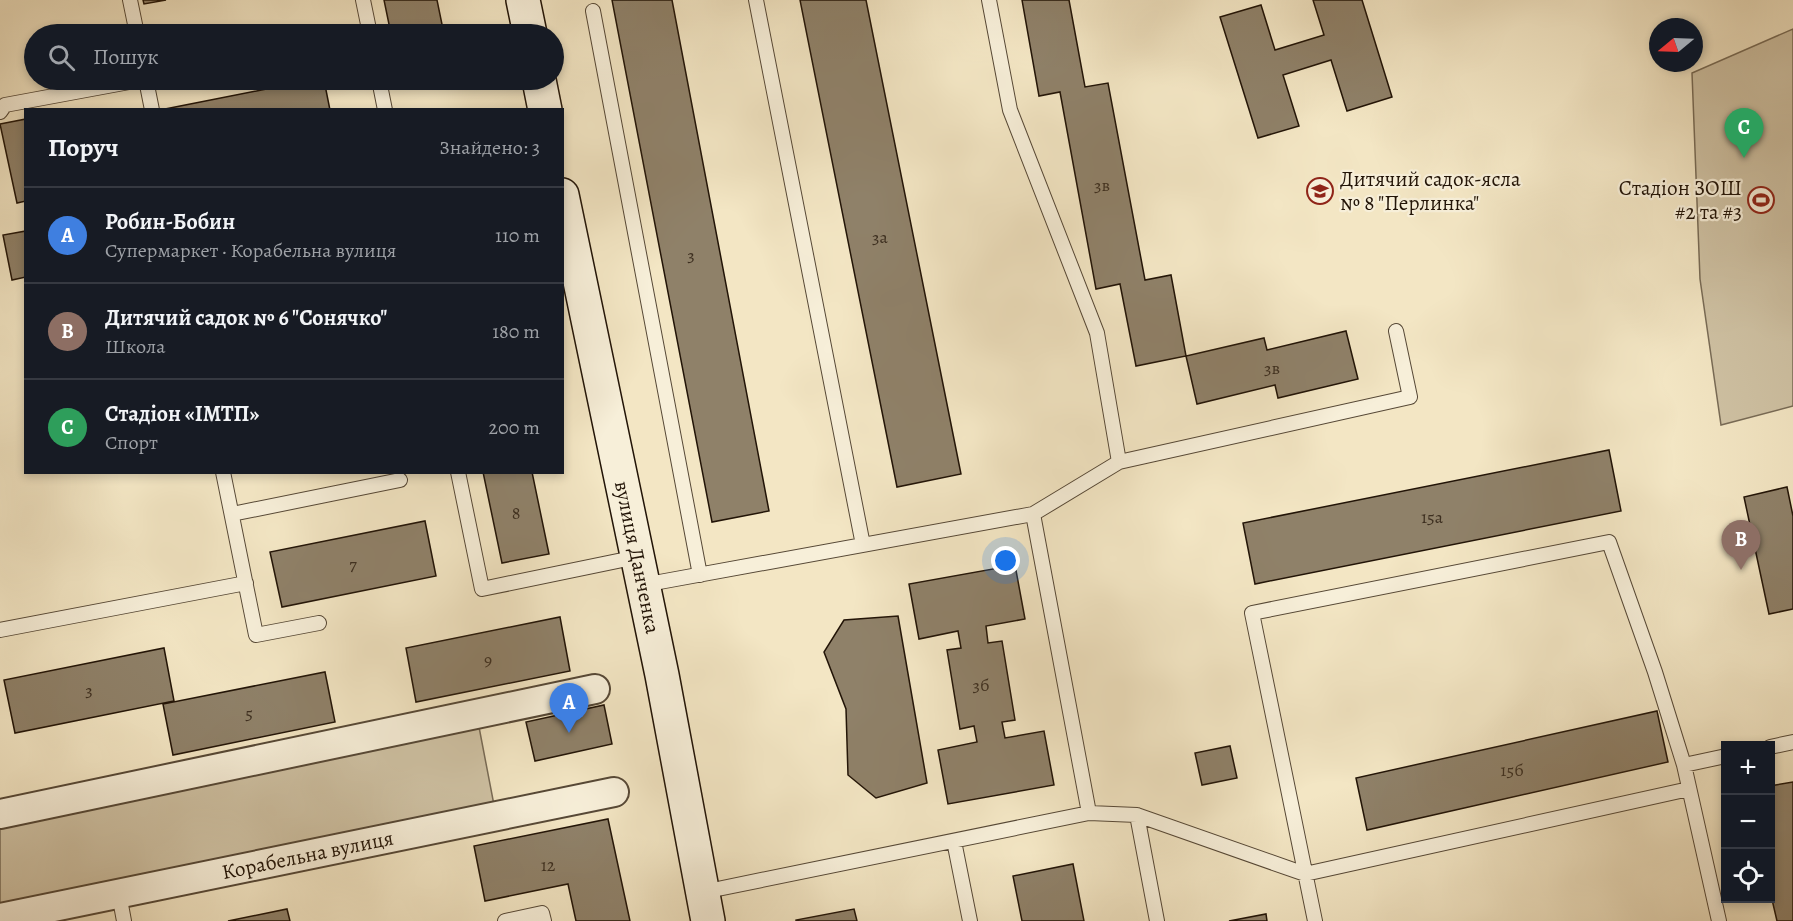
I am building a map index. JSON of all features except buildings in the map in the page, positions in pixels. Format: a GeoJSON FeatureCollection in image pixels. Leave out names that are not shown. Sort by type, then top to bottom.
{"type":"FeatureCollection","features":[{"type":"Feature","properties":{"kind":"street"},"geometry":{"type":"LineString","coordinates":[[523,0],[528,24]]}},
{"type":"Feature","properties":{"kind":"street"},"geometry":{"type":"LineString","coordinates":[[541,90],[545,108]]}},
{"type":"Feature","properties":{"kind":"street","name":"вулиця Данченка"},"geometry":{"type":"LineString","coordinates":[[564,205],[662,675],[705,907]]}},
{"type":"Feature","properties":{"kind":"street"},"geometry":{"type":"LineString","coordinates":[[0,814],[595,689]]}},
{"type":"Feature","properties":{"kind":"street","name":"Корабельна вулиця"},"geometry":{"type":"LineString","coordinates":[[0,918],[121,907],[614,792]]}},
{"type":"Feature","properties":{"kind":"lane"},"geometry":{"type":"LineString","coordinates":[[130,0],[135,24]]}},
{"type":"Feature","properties":{"kind":"lane"},"geometry":{"type":"LineString","coordinates":[[363,0],[367,24]]}},
{"type":"Feature","properties":{"kind":"lane"},"geometry":{"type":"LineString","coordinates":[[756,0],[863,545]]}},
{"type":"Feature","properties":{"kind":"lane"},"geometry":{"type":"LineString","coordinates":[[989,0],[1010,110],[1097,333],[1119,462]]}},
{"type":"Feature","properties":{"kind":"lane"},"geometry":{"type":"LineString","coordinates":[[593,11],[700,575]]}},
{"type":"Feature","properties":{"kind":"lane"},"geometry":{"type":"LineString","coordinates":[[0,112],[5,105],[86,90]]}},
{"type":"Feature","properties":{"kind":"lane"},"geometry":{"type":"LineString","coordinates":[[148,90],[152,108]]}},
{"type":"Feature","properties":{"kind":"lane"},"geometry":{"type":"LineString","coordinates":[[381,90],[385,108]]}},
{"type":"Feature","properties":{"kind":"lane"},"geometry":{"type":"LineString","coordinates":[[458,474],[482,589],[640,571],[700,575],[1033,514],[1119,462],[1410,397],[1396,332]]}},
{"type":"Feature","properties":{"kind":"lane"},"geometry":{"type":"LineString","coordinates":[[224,474],[256,635],[319,623]]}},
{"type":"Feature","properties":{"kind":"lane"},"geometry":{"type":"LineString","coordinates":[[232,514],[400,480]]}},
{"type":"Feature","properties":{"kind":"lane"},"geometry":{"type":"LineString","coordinates":[[1033,514],[1089,813]]}},
{"type":"Feature","properties":{"kind":"lane"},"geometry":{"type":"LineString","coordinates":[[1315,921],[1252,613],[1609,542],[1655,672],[1684,765],[1719,921]]}},
{"type":"Feature","properties":{"kind":"lane"},"geometry":{"type":"LineString","coordinates":[[0,630],[246,583]]}},
{"type":"Feature","properties":{"kind":"lane"},"geometry":{"type":"LineString","coordinates":[[1775,746],[1793,742]]}},
{"type":"Feature","properties":{"kind":"lane"},"geometry":{"type":"LineString","coordinates":[[1684,765],[1721,757]]}},
{"type":"Feature","properties":{"kind":"lane"},"geometry":{"type":"LineString","coordinates":[[705,907],[954,841],[1089,813],[1137,815],[1305,874],[1689,789]]}},
{"type":"Feature","properties":{"kind":"lane"},"geometry":{"type":"LineString","coordinates":[[1137,815],[1157,921]]}},
{"type":"Feature","properties":{"kind":"lane"},"geometry":{"type":"LineString","coordinates":[[954,841],[970,921]]}},
{"type":"Feature","properties":{"kind":"lane"},"geometry":{"type":"LineString","coordinates":[[505,921],[542,913],[544,921]]}},
{"type":"Feature","properties":{"kind":"shaded area"},"geometry":{"type":"Polygon","coordinates":[[[1793,29],[1793,406],[1721,425],[1700,279],[1692,73],[1703,72],[1703,68],[1793,29]]]}},
{"type":"Feature","properties":{"kind":"shaded area"},"geometry":{"type":"Polygon","coordinates":[[[479,727],[494,805],[0,906],[0,826],[479,727]]]}},
{"type":"Feature","properties":{"kind":"place","name":"Стадіон «ІМТП»"},"geometry":{"type":"Point","coordinates":[1744,158]}},
{"type":"Feature","properties":{"kind":"place","name":"Дитячий садок-ясла № 8 \"Перлинка\""},"geometry":{"type":"Point","coordinates":[1320,191]}},
{"type":"Feature","properties":{"kind":"place","name":"Стадіон ЗОШ #2 та #3"},"geometry":{"type":"Point","coordinates":[1761,200]}},
{"type":"Feature","properties":{"kind":"place","name":"Дитячий садок № 6 \"Сонячко\""},"geometry":{"type":"Point","coordinates":[1741,570]}},
{"type":"Feature","properties":{"kind":"place","name":"Робин-Бобин"},"geometry":{"type":"Point","coordinates":[569,733]}}]}
